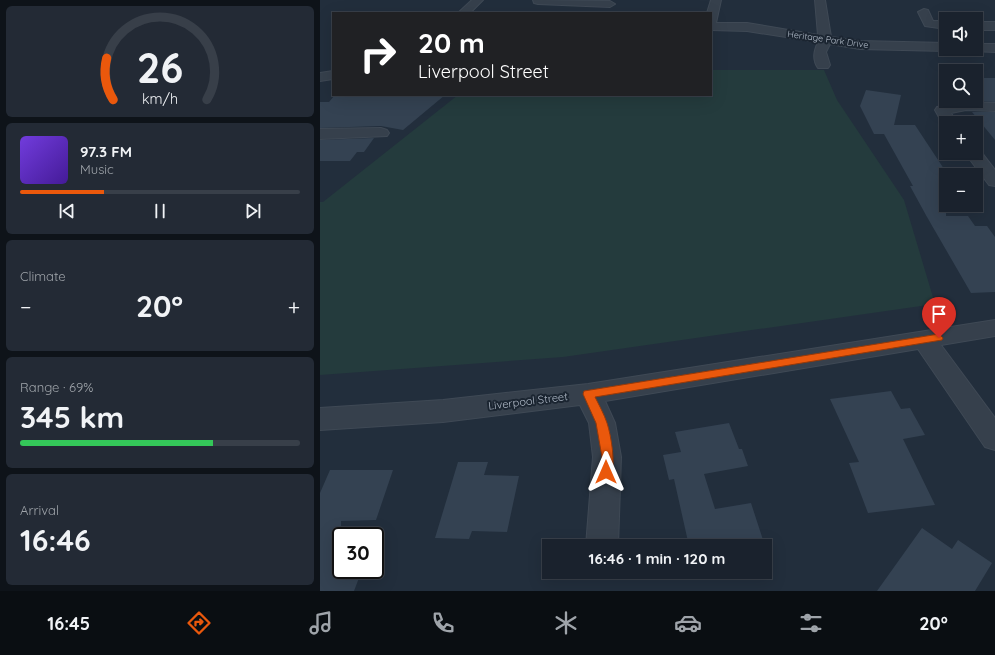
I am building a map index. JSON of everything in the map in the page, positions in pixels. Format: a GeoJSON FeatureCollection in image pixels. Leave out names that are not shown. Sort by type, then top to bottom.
{"type":"FeatureCollection","features":[{"type":"Feature","properties":{"kind":"street"},"geometry":{"type":"LineString","coordinates":[[465,12],[478,0]]}},
{"type":"Feature","properties":{"kind":"street"},"geometry":{"type":"LineString","coordinates":[[712,17],[716,0]]}},
{"type":"Feature","properties":{"kind":"street"},"geometry":{"type":"LineString","coordinates":[[820,0],[825,40],[820,52],[824,65]]}},
{"type":"Feature","properties":{"kind":"street"},"geometry":{"type":"LineString","coordinates":[[535,3],[610,6]]}},
{"type":"Feature","properties":{"kind":"street"},"geometry":{"type":"LineString","coordinates":[[924,12],[929,24],[939,25]]}},
{"type":"Feature","properties":{"kind":"street","name":"Heritage Park Drive"},"geometry":{"type":"LineString","coordinates":[[712,26],[747,27],[860,45],[939,47]]}},
{"type":"Feature","properties":{"kind":"street"},"geometry":{"type":"LineString","coordinates":[[983,26],[995,26]]}},
{"type":"Feature","properties":{"kind":"street"},"geometry":{"type":"LineString","coordinates":[[983,48],[995,48]]}},
{"type":"Feature","properties":{"kind":"street"},"geometry":{"type":"LineString","coordinates":[[320,77],[332,75]]}},
{"type":"Feature","properties":{"kind":"street"},"geometry":{"type":"LineString","coordinates":[[945,116],[942,110],[966,106],[995,106]]}},
{"type":"Feature","properties":{"kind":"street"},"geometry":{"type":"LineString","coordinates":[[320,134],[381,133]]}},
{"type":"Feature","properties":{"kind":"street"},"geometry":{"type":"LineString","coordinates":[[978,160],[995,181]]}},
{"type":"Feature","properties":{"kind":"street","name":"Liverpool Street"},"geometry":{"type":"LineString","coordinates":[[320,419],[443,411],[588,394],[995,328]]}},
{"type":"Feature","properties":{"kind":"street"},"geometry":{"type":"LineString","coordinates":[[924,340],[995,439]]}},
{"type":"Feature","properties":{"kind":"street"},"geometry":{"type":"LineString","coordinates":[[588,394],[602,423],[607,457],[602,539]]}},
{"type":"Feature","properties":{"kind":"green space"},"geometry":{"type":"Polygon","coordinates":[[[712,70],[824,70],[837,100],[904,200],[935,304],[563,357],[320,375],[320,202],[323,202],[457,96],[712,96],[712,70]]]}},
{"type":"Feature","properties":{"kind":"building"},"geometry":{"type":"Polygon","coordinates":[[[983,78],[995,78],[995,102],[983,101],[983,78]]]}},
{"type":"Feature","properties":{"kind":"building"},"geometry":{"type":"Polygon","coordinates":[[[866,90],[901,95],[894,125],[915,125],[943,168],[939,168],[939,212],[946,212],[946,216],[968,216],[975,226],[987,226],[995,237],[995,292],[971,293],[910,186],[913,186],[884,134],[874,134],[860,106],[866,90]]]}},
{"type":"Feature","properties":{"kind":"building"},"geometry":{"type":"Polygon","coordinates":[[[334,96],[444,96],[403,130],[381,126],[320,128],[320,102],[329,102],[334,96]]]}},
{"type":"Feature","properties":{"kind":"building"},"geometry":{"type":"Polygon","coordinates":[[[972,112],[995,112],[995,140],[983,125],[983,116],[975,116],[972,112]]]}},
{"type":"Feature","properties":{"kind":"building"},"geometry":{"type":"Polygon","coordinates":[[[374,138],[364,152],[357,152],[350,161],[320,161],[320,140],[374,138]]]}},
{"type":"Feature","properties":{"kind":"building"},"geometry":{"type":"Polygon","coordinates":[[[891,391],[901,409],[910,408],[925,435],[903,439],[935,505],[868,513],[849,463],[859,462],[830,399],[891,391]]]}},
{"type":"Feature","properties":{"kind":"building"},"geometry":{"type":"Polygon","coordinates":[[[729,423],[739,449],[742,449],[748,466],[704,474],[715,509],[751,503],[763,539],[687,539],[674,479],[669,480],[663,455],[681,452],[675,432],[729,423]]]}},
{"type":"Feature","properties":{"kind":"building"},"geometry":{"type":"Polygon","coordinates":[[[458,462],[488,462],[484,475],[519,476],[507,532],[472,531],[469,539],[435,538],[458,462]]]}},
{"type":"Feature","properties":{"kind":"building"},"geometry":{"type":"Polygon","coordinates":[[[330,470],[393,470],[376,520],[341,521],[341,527],[332,527],[332,579],[359,579],[354,591],[320,591],[320,493],[330,470]]]}},
{"type":"Feature","properties":{"kind":"building"},"geometry":{"type":"Polygon","coordinates":[[[922,528],[952,549],[958,540],[992,563],[975,591],[877,591],[922,528]]]}},
{"type":"Feature","properties":{"kind":"route"},"geometry":{"type":"LineString","coordinates":[[606,472],[607,457],[602,423],[588,394],[939,338]]}}]}
